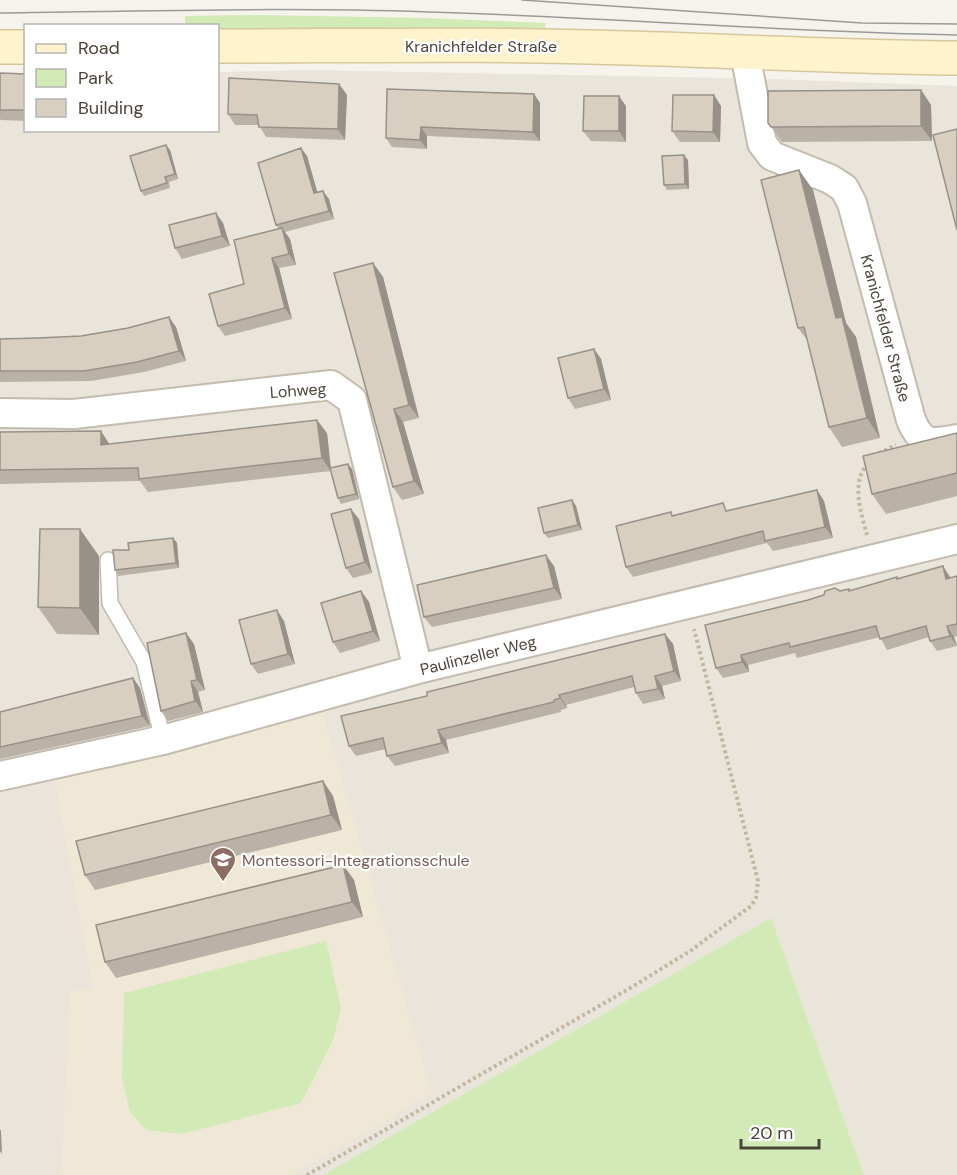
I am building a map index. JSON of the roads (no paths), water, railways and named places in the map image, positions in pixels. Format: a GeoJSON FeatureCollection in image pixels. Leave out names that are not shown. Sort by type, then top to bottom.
{"type":"FeatureCollection","features":[{"type":"Feature","properties":{"kind":"main road","name":"Kranichfelder Straße"},"geometry":{"type":"LineString","coordinates":[[219,46],[484,45],[957,58]]}},
{"type":"Feature","properties":{"kind":"main road"},"geometry":{"type":"LineString","coordinates":[[0,47],[24,47]]}},
{"type":"Feature","properties":{"kind":"street","name":"Kranichfelder Straße"},"geometry":{"type":"LineString","coordinates":[[745,53],[762,143],[772,156],[837,183],[844,188],[852,203],[916,432],[923,440],[936,443],[957,439]]}},
{"type":"Feature","properties":{"kind":"street","name":"Lohweg"},"geometry":{"type":"LineString","coordinates":[[0,413],[74,414],[331,386],[352,400],[418,669]]}},
{"type":"Feature","properties":{"kind":"street","name":"Paulinzeller Weg"},"geometry":{"type":"LineString","coordinates":[[0,776],[163,740],[418,669],[957,539]]}},
{"type":"Feature","properties":{"kind":"lane"},"geometry":{"type":"LineString","coordinates":[[108,560],[110,603],[144,662],[163,740]]}},
{"type":"Feature","properties":{"kind":"tram line"},"geometry":{"type":"LineString","coordinates":[[522,0],[862,23],[957,24]]}},
{"type":"Feature","properties":{"kind":"tram line"},"geometry":{"type":"LineString","coordinates":[[0,13],[214,10],[374,11],[494,14],[825,31],[957,35]]}},
{"type":"Feature","properties":{"kind":"place","name":"Montessori-Integrationsschule"},"geometry":{"type":"Point","coordinates":[223,883]}}]}
